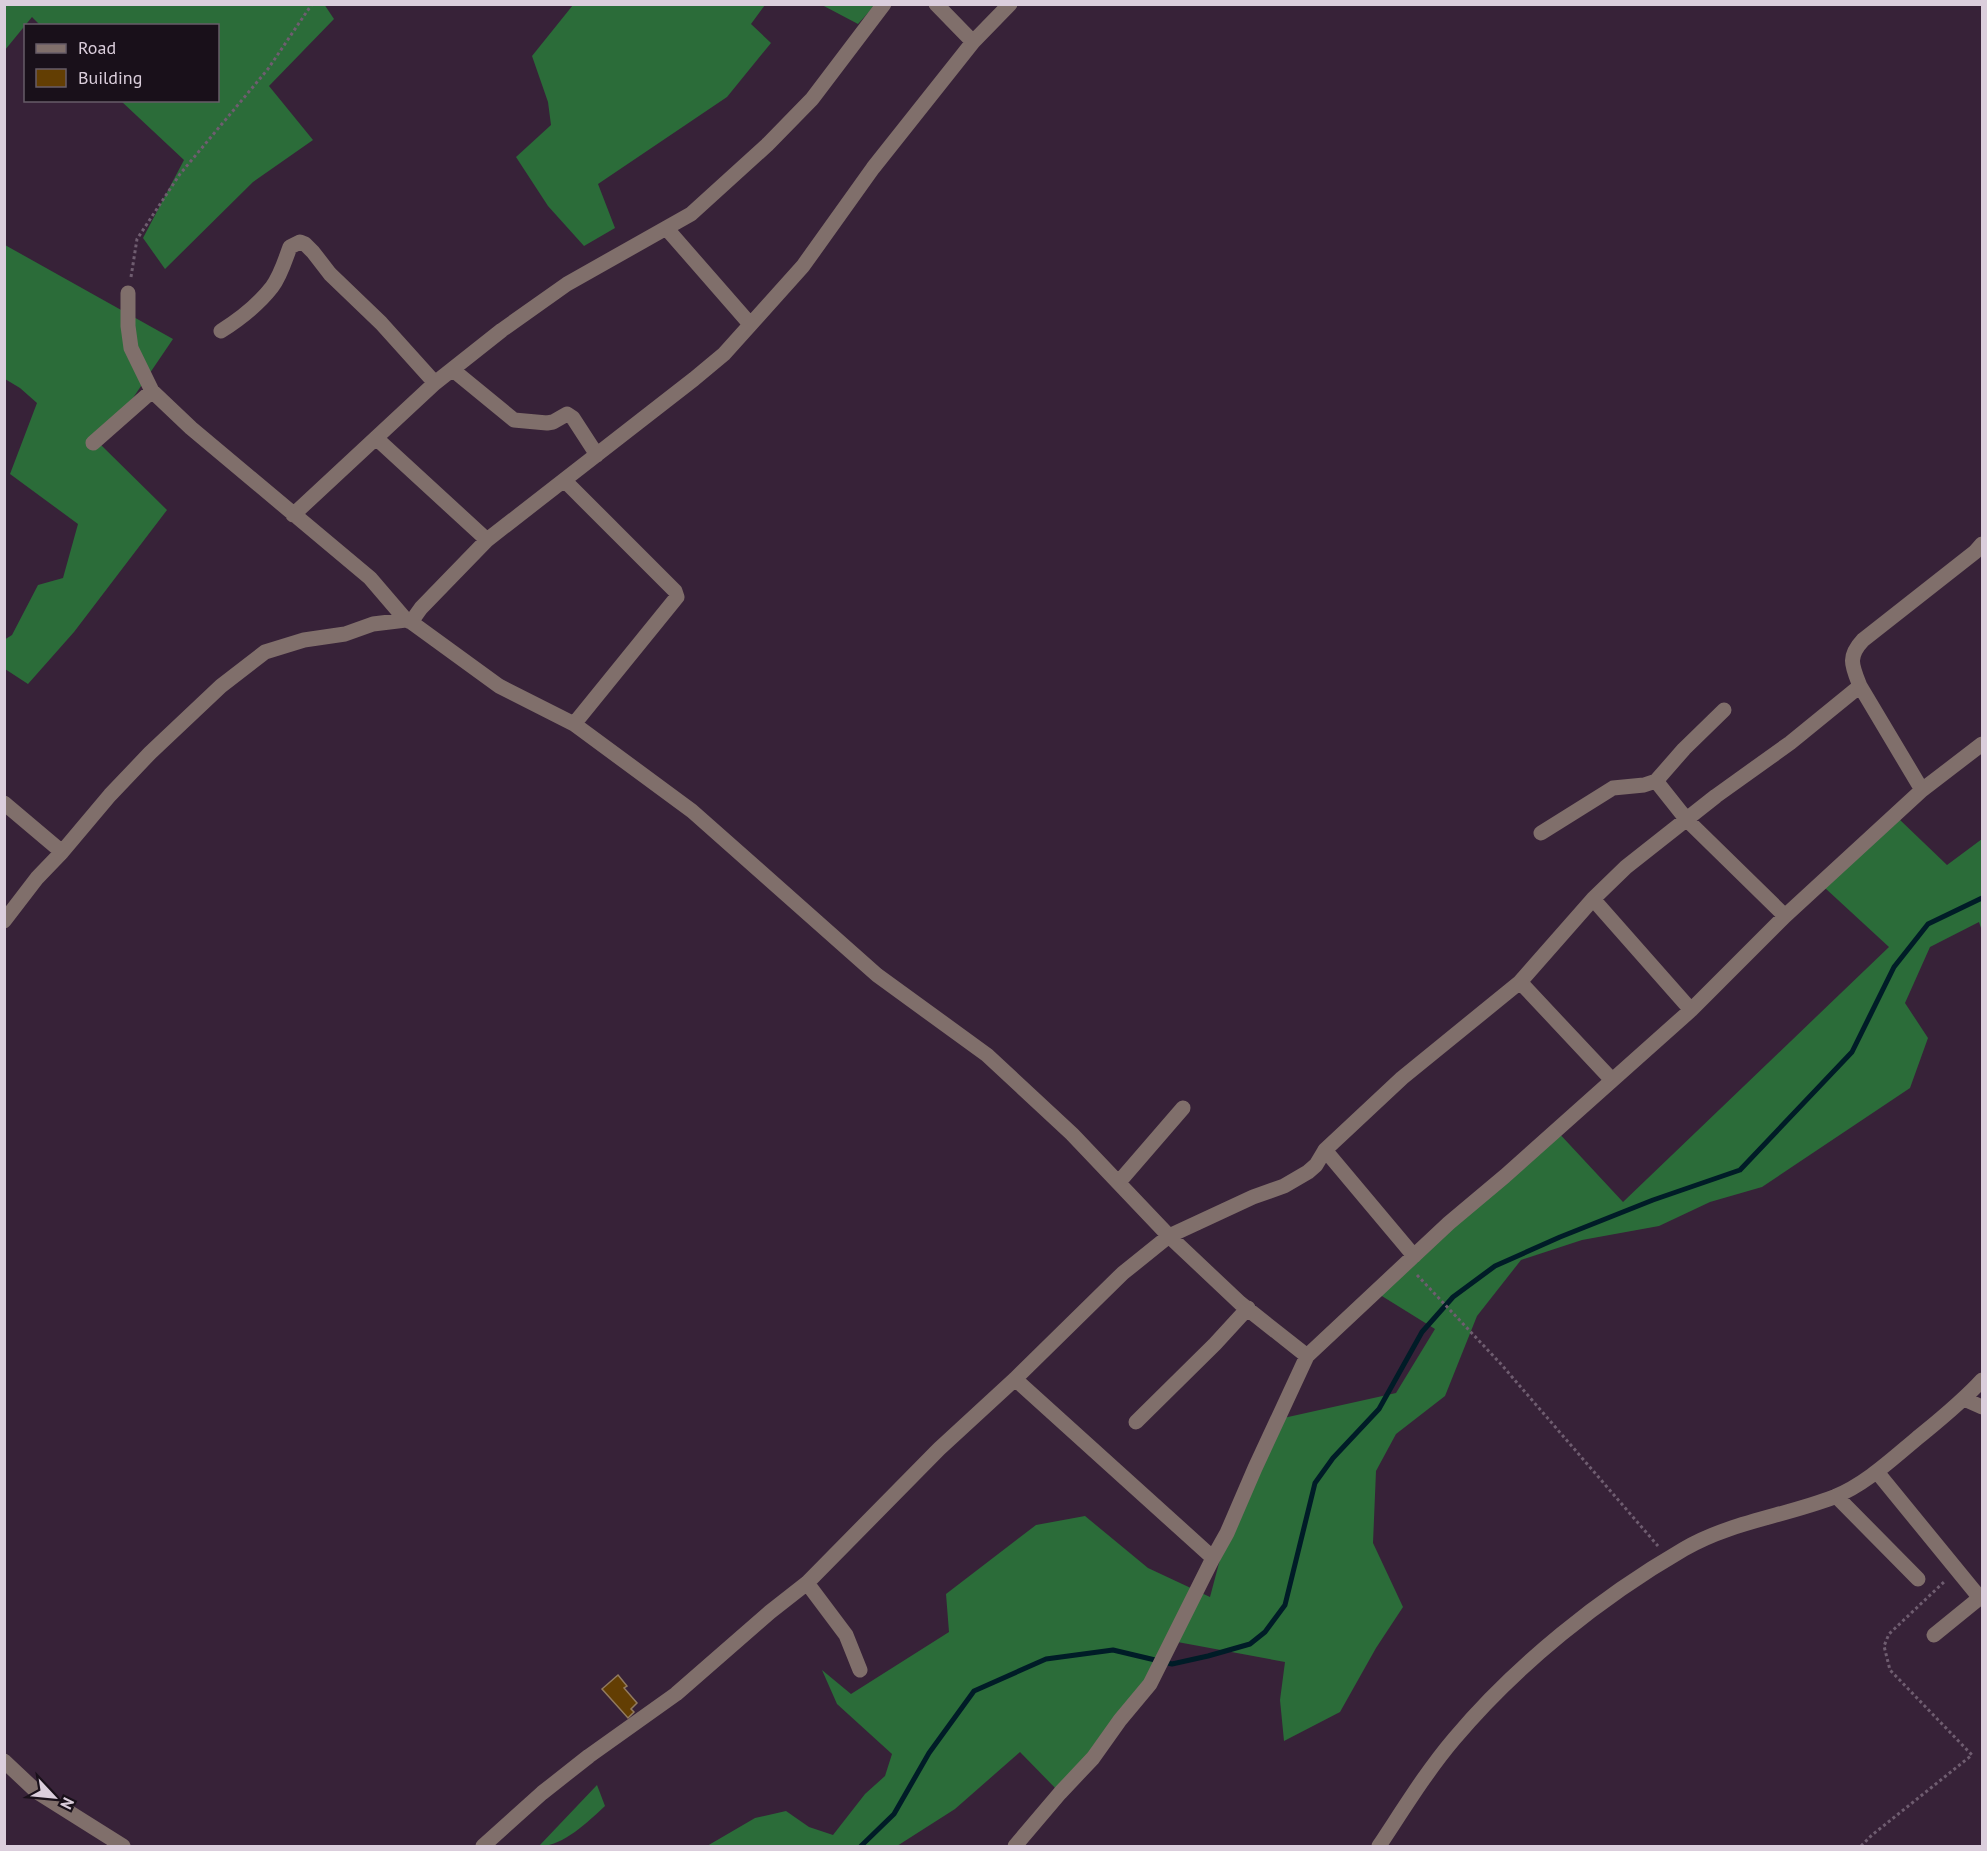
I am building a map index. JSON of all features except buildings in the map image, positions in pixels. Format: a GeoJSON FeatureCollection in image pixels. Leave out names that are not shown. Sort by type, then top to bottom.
{"type":"FeatureCollection","features":[{"type":"Feature","properties":{"kind":"street"},"geometry":{"type":"LineString","coordinates":[[293,515],[435,383],[502,330],[567,284],[691,214],[767,146],[812,99],[884,4]]}},
{"type":"Feature","properties":{"kind":"street"},"geometry":{"type":"LineString","coordinates":[[936,4],[973,42]]}},
{"type":"Feature","properties":{"kind":"street"},"geometry":{"type":"LineString","coordinates":[[4,921],[37,878],[110,795],[150,753],[221,686],[265,652],[304,640],[345,634],[373,624],[409,621],[487,540],[724,354],[803,266],[873,168],[973,42],[1010,4]]}},
{"type":"Feature","properties":{"kind":"street"},"geometry":{"type":"LineString","coordinates":[[667,229],[750,324]]}},
{"type":"Feature","properties":{"kind":"street"},"geometry":{"type":"LineString","coordinates":[[221,331],[244,316],[273,286],[290,247],[300,242],[313,252],[330,274],[381,323],[435,383]]}},
{"type":"Feature","properties":{"kind":"street"},"geometry":{"type":"LineString","coordinates":[[128,293],[131,348],[152,390],[191,428],[370,578],[409,621],[499,686],[574,724],[692,811],[877,975],[987,1055],[1072,1134],[1169,1236],[1248,1308],[1307,1356]]}},
{"type":"Feature","properties":{"kind":"street"},"geometry":{"type":"LineString","coordinates":[[453,370],[514,420],[547,423],[567,414],[573,418],[597,455]]}},
{"type":"Feature","properties":{"kind":"street"},"geometry":{"type":"LineString","coordinates":[[93,443],[152,390]]}},
{"type":"Feature","properties":{"kind":"street"},"geometry":{"type":"LineString","coordinates":[[376,438],[487,540]]}},
{"type":"Feature","properties":{"kind":"street"},"geometry":{"type":"LineString","coordinates":[[564,480],[675,591],[677,597],[574,724]]}},
{"type":"Feature","properties":{"kind":"street"},"geometry":{"type":"LineString","coordinates":[[1922,790],[1860,686],[1853,670],[1852,659],[1855,649],[1946,573],[1980,553]]}},
{"type":"Feature","properties":{"kind":"street"},"geometry":{"type":"LineString","coordinates":[[483,1846],[542,1793],[589,1756],[676,1694],[770,1611],[807,1583],[939,1449],[1015,1379],[1123,1273],[1169,1236],[1253,1197],[1284,1186],[1308,1172],[1316,1165],[1325,1150],[1402,1078],[1520,982],[1593,899],[1626,867],[1716,796],[1790,743],[1860,686]]}},
{"type":"Feature","properties":{"kind":"street"},"geometry":{"type":"LineString","coordinates":[[1541,833],[1613,788],[1644,786],[1656,781],[1684,749],[1724,710]]}},
{"type":"Feature","properties":{"kind":"street"},"geometry":{"type":"LineString","coordinates":[[1016,1846],[1093,1758],[1150,1684],[1227,1533],[1307,1356],[1410,1260],[1691,1010],[1785,916],[1922,790],[1983,744]]}},
{"type":"Feature","properties":{"kind":"street"},"geometry":{"type":"LineString","coordinates":[[1656,781],[1687,820],[1785,916]]}},
{"type":"Feature","properties":{"kind":"street"},"geometry":{"type":"LineString","coordinates":[[4,803],[62,852]]}},
{"type":"Feature","properties":{"kind":"street"},"geometry":{"type":"LineString","coordinates":[[1593,899],[1691,1010]]}},
{"type":"Feature","properties":{"kind":"street"},"geometry":{"type":"LineString","coordinates":[[1520,982],[1612,1080]]}},
{"type":"Feature","properties":{"kind":"street"},"geometry":{"type":"LineString","coordinates":[[1119,1182],[1183,1108]]}},
{"type":"Feature","properties":{"kind":"street"},"geometry":{"type":"LineString","coordinates":[[1325,1150],[1410,1260]]}},
{"type":"Feature","properties":{"kind":"street"},"geometry":{"type":"LineString","coordinates":[[1136,1422],[1248,1308]]}},
{"type":"Feature","properties":{"kind":"street"},"geometry":{"type":"LineString","coordinates":[[1015,1379],[1213,1558]]}},
{"type":"Feature","properties":{"kind":"street"},"geometry":{"type":"LineString","coordinates":[[1379,1846],[1425,1777],[1454,1739],[1511,1678],[1588,1612],[1685,1548],[1710,1536],[1836,1496],[1877,1473],[1983,1380]]}},
{"type":"Feature","properties":{"kind":"street"},"geometry":{"type":"LineString","coordinates":[[1964,1399],[1983,1407]]}},
{"type":"Feature","properties":{"kind":"street"},"geometry":{"type":"LineString","coordinates":[[1877,1473],[1981,1597],[1934,1635]]}},
{"type":"Feature","properties":{"kind":"street"},"geometry":{"type":"LineString","coordinates":[[1836,1496],[1918,1579]]}},
{"type":"Feature","properties":{"kind":"street"},"geometry":{"type":"LineString","coordinates":[[807,1583],[846,1635],[860,1670]]}},
{"type":"Feature","properties":{"kind":"street"},"geometry":{"type":"LineString","coordinates":[[4,1761],[37,1792],[123,1846]]}},
{"type":"Feature","properties":{"kind":"path"},"geometry":{"type":"LineString","coordinates":[[128,293],[137,239],[180,174],[268,69],[312,4]]}},
{"type":"Feature","properties":{"kind":"path"},"geometry":{"type":"LineString","coordinates":[[1410,1260],[1437,1296],[1515,1380],[1668,1559]]}},
{"type":"Feature","properties":{"kind":"path"},"geometry":{"type":"LineString","coordinates":[[1861,1846],[1972,1755],[1890,1670],[1884,1646],[1889,1634],[1957,1570]]}},
{"type":"Feature","properties":{"kind":"green space"},"geometry":{"type":"Polygon","coordinates":[[[324,4],[334,19],[269,86],[313,140],[253,182],[165,269],[143,238],[184,160],[122,102],[219,102],[219,24],[39,24],[32,17],[5,50],[5,5],[324,4]]]}},
{"type":"Feature","properties":{"kind":"green space"},"geometry":{"type":"Polygon","coordinates":[[[573,5],[765,5],[751,24],[771,43],[727,97],[598,184],[615,228],[584,246],[548,206],[516,157],[551,125],[548,102],[532,56],[573,5]]]}},
{"type":"Feature","properties":{"kind":"green space"},"geometry":{"type":"Polygon","coordinates":[[[822,5],[875,5],[858,24],[822,5]]]}},
{"type":"Feature","properties":{"kind":"green space"},"geometry":{"type":"Polygon","coordinates":[[[5,245],[173,339],[101,445],[167,510],[74,632],[28,684],[5,669],[4,640],[12,635],[38,585],[63,578],[78,524],[10,474],[37,403],[5,379],[5,245]]]}},
{"type":"Feature","properties":{"kind":"green space"},"geometry":{"type":"Polygon","coordinates":[[[1899,819],[1947,865],[1982,839],[1982,931],[1979,922],[1930,947],[1905,1003],[1928,1038],[1910,1088],[1762,1187],[1710,1202],[1659,1226],[1582,1240],[1521,1260],[1477,1316],[1445,1396],[1396,1434],[1376,1471],[1373,1543],[1403,1607],[1376,1648],[1340,1712],[1284,1741],[1280,1700],[1285,1662],[1172,1641],[1158,1679],[1060,1793],[1020,1752],[955,1809],[897,1846],[707,1846],[755,1818],[786,1811],[809,1827],[833,1835],[865,1794],[885,1776],[892,1754],[837,1704],[822,1670],[851,1694],[949,1632],[946,1594],[1036,1525],[1085,1516],[1148,1568],[1210,1597],[1227,1533],[1279,1419],[1396,1393],[1435,1329],[1377,1293],[1556,1130],[1623,1202],[1889,947],[1825,888],[1899,819]]]}},
{"type":"Feature","properties":{"kind":"green space"},"geometry":{"type":"Polygon","coordinates":[[[597,1785],[605,1806],[566,1838],[539,1846],[597,1785]]]}},
{"type":"Feature","properties":{"kind":"waterway"},"geometry":{"type":"LineString","coordinates":[[861,1846],[894,1814],[929,1753],[974,1691],[1046,1659],[1113,1650],[1172,1664],[1250,1644],[1265,1632],[1285,1605],[1315,1483],[1333,1458],[1379,1409],[1422,1332],[1453,1297],[1495,1266],[1560,1237],[1653,1200],[1740,1170],[1852,1052],[1894,967],[1928,924],[1982,898]]}}]}
